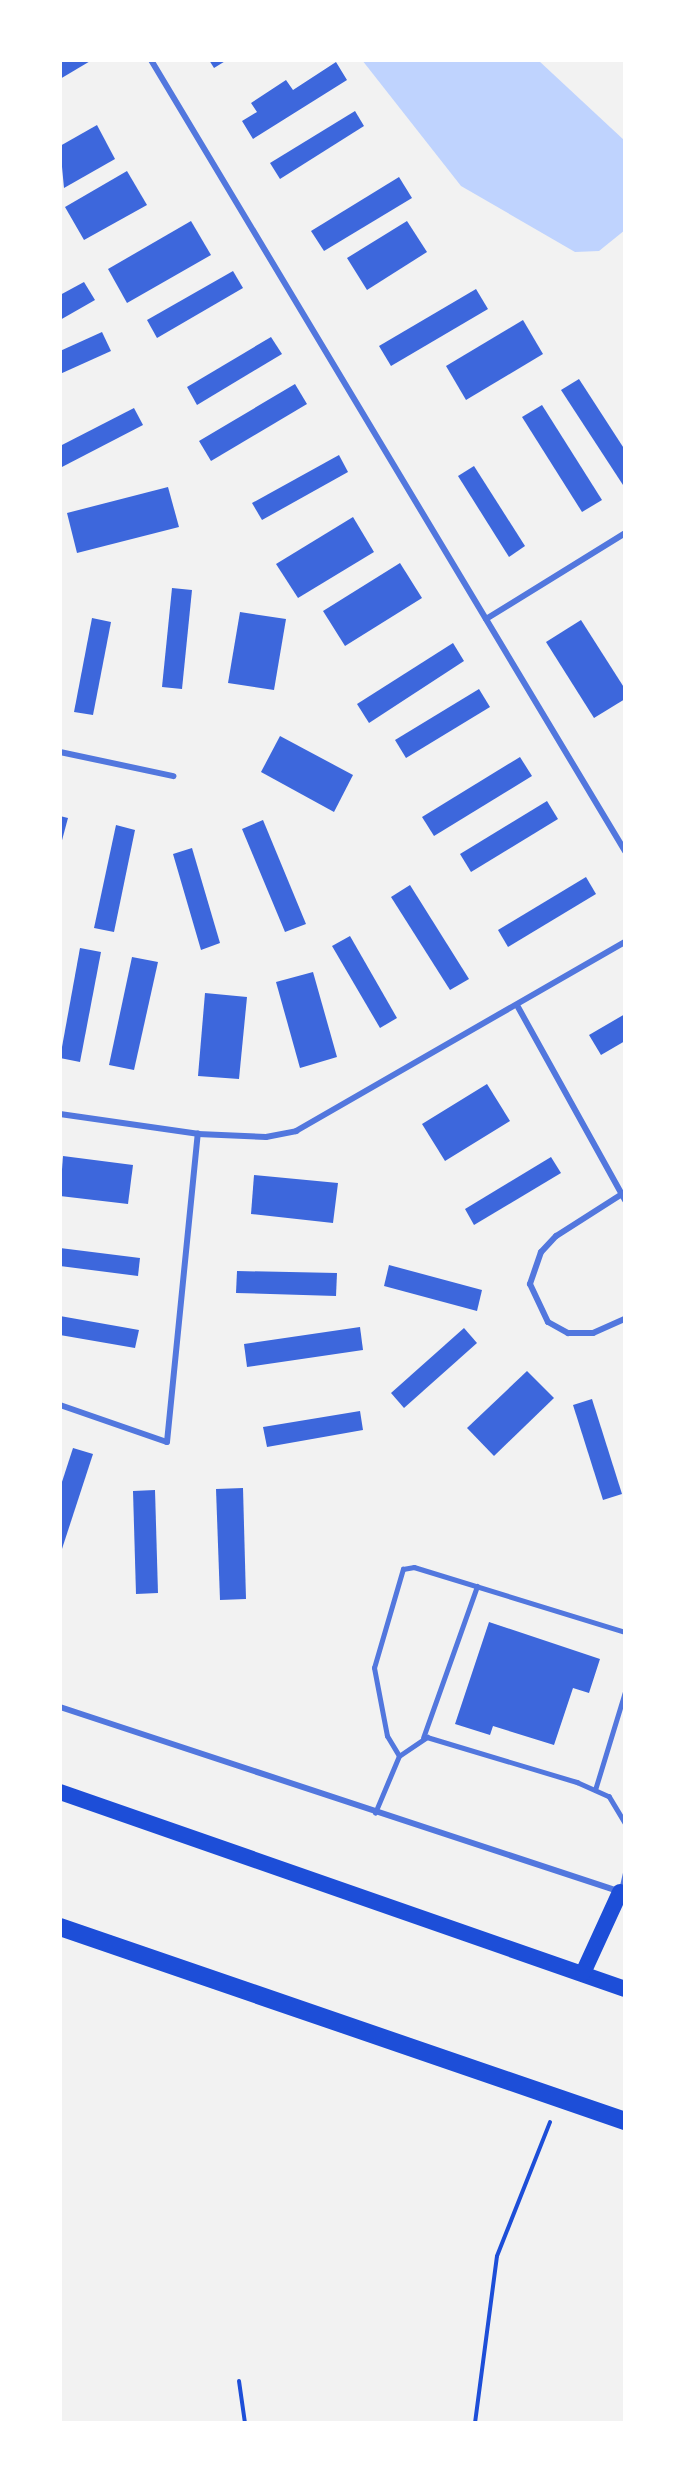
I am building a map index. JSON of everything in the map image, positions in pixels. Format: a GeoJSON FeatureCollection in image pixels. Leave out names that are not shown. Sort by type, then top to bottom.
{"type":"FeatureCollection","features":[{"type":"Feature","properties":{"kind":"highway"},"geometry":{"type":"LineString","coordinates":[[60,1792],[625,1989]]}},
{"type":"Feature","properties":{"kind":"highway"},"geometry":{"type":"LineString","coordinates":[[583,1973],[622,1893]]}},
{"type":"Feature","properties":{"kind":"highway"},"geometry":{"type":"LineString","coordinates":[[60,1927],[625,2121]]}},
{"type":"Feature","properties":{"kind":"street"},"geometry":{"type":"LineString","coordinates":[[152,60],[625,851]]}},
{"type":"Feature","properties":{"kind":"street"},"geometry":{"type":"LineString","coordinates":[[486,619],[625,533]]}},
{"type":"Feature","properties":{"kind":"street"},"geometry":{"type":"LineString","coordinates":[[60,752],[173,776]]}},
{"type":"Feature","properties":{"kind":"street"},"geometry":{"type":"LineString","coordinates":[[60,1114],[198,1134],[266,1137],[296,1131],[518,1007],[625,942]]}},
{"type":"Feature","properties":{"kind":"street"},"geometry":{"type":"LineString","coordinates":[[518,1007],[624,1197],[556,1236],[540,1252],[530,1284],[548,1322],[568,1333],[593,1333],[625,1319]]}},
{"type":"Feature","properties":{"kind":"street"},"geometry":{"type":"LineString","coordinates":[[60,1405],[167,1442],[198,1134]]}},
{"type":"Feature","properties":{"kind":"street"},"geometry":{"type":"LineString","coordinates":[[60,1707],[622,1893]]}},
{"type":"Feature","properties":{"kind":"lane"},"geometry":{"type":"LineString","coordinates":[[399,1756],[384,1726],[374,1668],[403,1569],[477,1586],[625,1632]]}},
{"type":"Feature","properties":{"kind":"lane"},"geometry":{"type":"LineString","coordinates":[[423,1738],[477,1586]]}},
{"type":"Feature","properties":{"kind":"lane"},"geometry":{"type":"LineString","coordinates":[[595,1790],[625,1692]]}},
{"type":"Feature","properties":{"kind":"lane"},"geometry":{"type":"LineString","coordinates":[[375,1813],[399,1756],[414,1741],[423,1738],[595,1790],[619,1809],[625,1823]]}},
{"type":"Feature","properties":{"kind":"lane"},"geometry":{"type":"LineString","coordinates":[[622,1893],[625,1873]]}},
{"type":"Feature","properties":{"kind":"path"},"geometry":{"type":"LineString","coordinates":[[475,2423],[497,2256],[560,2099]]}},
{"type":"Feature","properties":{"kind":"path"},"geometry":{"type":"LineString","coordinates":[[239,2381],[245,2423]]}},
{"type":"Feature","properties":{"kind":"water"},"geometry":{"type":"Polygon","coordinates":[[[362,60],[538,60],[625,141],[625,230],[599,251],[575,252],[461,186],[362,60]]]}},
{"type":"Feature","properties":{"kind":"building"},"geometry":{"type":"Polygon","coordinates":[[[60,60],[92,60],[60,79],[60,60]]]}},
{"type":"Feature","properties":{"kind":"building"},"geometry":{"type":"Polygon","coordinates":[[[209,60],[227,60],[214,68],[209,60]]]}},
{"type":"Feature","properties":{"kind":"building"},"geometry":{"type":"Polygon","coordinates":[[[336,62],[347,80],[253,139],[242,121],[257,112],[251,103],[286,80],[293,90],[336,62]]]}},
{"type":"Feature","properties":{"kind":"building"},"geometry":{"type":"Polygon","coordinates":[[[355,111],[364,126],[280,179],[270,163],[355,111]]]}},
{"type":"Feature","properties":{"kind":"building"},"geometry":{"type":"Polygon","coordinates":[[[97,125],[115,159],[64,188],[60,146],[97,125]]]}},
{"type":"Feature","properties":{"kind":"building"},"geometry":{"type":"Polygon","coordinates":[[[127,171],[147,205],[84,240],[65,207],[127,171]]]}},
{"type":"Feature","properties":{"kind":"building"},"geometry":{"type":"Polygon","coordinates":[[[399,177],[412,198],[324,251],[311,231],[399,177]]]}},
{"type":"Feature","properties":{"kind":"building"},"geometry":{"type":"Polygon","coordinates":[[[191,221],[211,255],[127,303],[108,269],[191,221]]]}},
{"type":"Feature","properties":{"kind":"building"},"geometry":{"type":"Polygon","coordinates":[[[407,221],[427,252],[367,290],[347,258],[407,221]]]}},
{"type":"Feature","properties":{"kind":"building"},"geometry":{"type":"Polygon","coordinates":[[[233,271],[243,288],[157,338],[147,320],[233,271]]]}},
{"type":"Feature","properties":{"kind":"building"},"geometry":{"type":"Polygon","coordinates":[[[84,282],[95,300],[60,320],[60,295],[84,282]]]}},
{"type":"Feature","properties":{"kind":"building"},"geometry":{"type":"Polygon","coordinates":[[[476,289],[488,309],[391,366],[379,346],[476,289]]]}},
{"type":"Feature","properties":{"kind":"building"},"geometry":{"type":"Polygon","coordinates":[[[523,320],[543,354],[466,400],[446,366],[523,320]]]}},
{"type":"Feature","properties":{"kind":"building"},"geometry":{"type":"Polygon","coordinates":[[[102,332],[111,351],[60,374],[60,351],[102,332]]]}},
{"type":"Feature","properties":{"kind":"building"},"geometry":{"type":"Polygon","coordinates":[[[271,337],[282,354],[197,405],[187,387],[271,337]]]}},
{"type":"Feature","properties":{"kind":"building"},"geometry":{"type":"Polygon","coordinates":[[[579,379],[625,450],[623,485],[561,390],[579,379]]]}},
{"type":"Feature","properties":{"kind":"building"},"geometry":{"type":"Polygon","coordinates":[[[295,384],[307,404],[211,461],[199,441],[295,384]]]}},
{"type":"Feature","properties":{"kind":"building"},"geometry":{"type":"Polygon","coordinates":[[[542,405],[602,500],[582,512],[522,417],[542,405]]]}},
{"type":"Feature","properties":{"kind":"building"},"geometry":{"type":"Polygon","coordinates":[[[134,408],[143,425],[60,468],[60,446],[134,408]]]}},
{"type":"Feature","properties":{"kind":"building"},"geometry":{"type":"Polygon","coordinates":[[[339,455],[348,472],[262,520],[252,503],[339,455]]]}},
{"type":"Feature","properties":{"kind":"building"},"geometry":{"type":"Polygon","coordinates":[[[474,466],[525,546],[509,557],[458,476],[474,466]]]}},
{"type":"Feature","properties":{"kind":"building"},"geometry":{"type":"Polygon","coordinates":[[[168,487],[179,527],[77,553],[67,513],[168,487]]]}},
{"type":"Feature","properties":{"kind":"building"},"geometry":{"type":"Polygon","coordinates":[[[353,517],[374,552],[298,598],[276,564],[353,517]]]}},
{"type":"Feature","properties":{"kind":"building"},"geometry":{"type":"Polygon","coordinates":[[[400,563],[422,598],[345,646],[323,611],[400,563]]]}},
{"type":"Feature","properties":{"kind":"building"},"geometry":{"type":"Polygon","coordinates":[[[172,588],[192,590],[182,689],[162,687],[172,588]]]}},
{"type":"Feature","properties":{"kind":"building"},"geometry":{"type":"Polygon","coordinates":[[[240,612],[286,619],[274,690],[228,683],[240,612]]]}},
{"type":"Feature","properties":{"kind":"building"},"geometry":{"type":"Polygon","coordinates":[[[92,618],[111,622],[93,715],[74,712],[92,618]]]}},
{"type":"Feature","properties":{"kind":"building"},"geometry":{"type":"Polygon","coordinates":[[[581,620],[625,689],[625,699],[594,718],[546,642],[581,620]]]}},
{"type":"Feature","properties":{"kind":"building"},"geometry":{"type":"Polygon","coordinates":[[[453,643],[464,661],[369,723],[357,704],[453,643]]]}},
{"type":"Feature","properties":{"kind":"building"},"geometry":{"type":"Polygon","coordinates":[[[479,689],[490,707],[406,758],[395,740],[479,689]]]}},
{"type":"Feature","properties":{"kind":"building"},"geometry":{"type":"Polygon","coordinates":[[[280,736],[353,775],[334,812],[261,772],[280,736]]]}},
{"type":"Feature","properties":{"kind":"building"},"geometry":{"type":"Polygon","coordinates":[[[520,757],[532,776],[434,836],[422,817],[520,757]]]}},
{"type":"Feature","properties":{"kind":"building"},"geometry":{"type":"Polygon","coordinates":[[[547,801],[558,819],[471,872],[460,854],[547,801]]]}},
{"type":"Feature","properties":{"kind":"building"},"geometry":{"type":"Polygon","coordinates":[[[60,816],[68,818],[61,844],[60,844],[60,816]]]}},
{"type":"Feature","properties":{"kind":"building"},"geometry":{"type":"Polygon","coordinates":[[[263,820],[306,924],[285,932],[242,829],[263,820]]]}},
{"type":"Feature","properties":{"kind":"building"},"geometry":{"type":"Polygon","coordinates":[[[116,825],[135,830],[114,932],[94,928],[116,825]]]}},
{"type":"Feature","properties":{"kind":"building"},"geometry":{"type":"Polygon","coordinates":[[[192,848],[220,943],[201,950],[173,854],[192,848]]]}},
{"type":"Feature","properties":{"kind":"building"},"geometry":{"type":"Polygon","coordinates":[[[586,877],[596,894],[508,947],[498,930],[586,877]]]}},
{"type":"Feature","properties":{"kind":"building"},"geometry":{"type":"Polygon","coordinates":[[[410,885],[469,979],[450,990],[391,897],[410,885]]]}},
{"type":"Feature","properties":{"kind":"building"},"geometry":{"type":"Polygon","coordinates":[[[350,936],[397,1018],[380,1028],[332,946],[350,936]]]}},
{"type":"Feature","properties":{"kind":"building"},"geometry":{"type":"Polygon","coordinates":[[[80,948],[101,952],[80,1062],[60,1058],[80,948]]]}},
{"type":"Feature","properties":{"kind":"building"},"geometry":{"type":"Polygon","coordinates":[[[132,957],[158,962],[134,1070],[109,1065],[132,957]]]}},
{"type":"Feature","properties":{"kind":"building"},"geometry":{"type":"Polygon","coordinates":[[[313,972],[337,1057],[300,1068],[276,982],[313,972]]]}},
{"type":"Feature","properties":{"kind":"building"},"geometry":{"type":"Polygon","coordinates":[[[205,993],[247,997],[239,1079],[198,1076],[205,993]]]}},
{"type":"Feature","properties":{"kind":"building"},"geometry":{"type":"Polygon","coordinates":[[[625,1014],[625,1041],[601,1055],[589,1035],[625,1014]]]}},
{"type":"Feature","properties":{"kind":"building"},"geometry":{"type":"Polygon","coordinates":[[[487,1084],[510,1121],[445,1161],[422,1124],[487,1084]]]}},
{"type":"Feature","properties":{"kind":"building"},"geometry":{"type":"Polygon","coordinates":[[[63,1156],[133,1165],[128,1204],[60,1196],[63,1156]]]}},
{"type":"Feature","properties":{"kind":"building"},"geometry":{"type":"Polygon","coordinates":[[[551,1157],[561,1173],[474,1225],[465,1209],[551,1157]]]}},
{"type":"Feature","properties":{"kind":"building"},"geometry":{"type":"Polygon","coordinates":[[[254,1175],[338,1183],[333,1223],[251,1214],[254,1175]]]}},
{"type":"Feature","properties":{"kind":"building"},"geometry":{"type":"Polygon","coordinates":[[[60,1248],[140,1258],[138,1276],[60,1266],[60,1248]]]}},
{"type":"Feature","properties":{"kind":"building"},"geometry":{"type":"Polygon","coordinates":[[[389,1265],[482,1290],[477,1311],[384,1286],[389,1265]]]}},
{"type":"Feature","properties":{"kind":"building"},"geometry":{"type":"Polygon","coordinates":[[[237,1271],[337,1273],[336,1296],[236,1293],[237,1271]]]}},
{"type":"Feature","properties":{"kind":"building"},"geometry":{"type":"Polygon","coordinates":[[[60,1316],[139,1330],[135,1348],[60,1335],[60,1316]]]}},
{"type":"Feature","properties":{"kind":"building"},"geometry":{"type":"Polygon","coordinates":[[[360,1327],[363,1350],[247,1367],[244,1344],[360,1327]]]}},
{"type":"Feature","properties":{"kind":"building"},"geometry":{"type":"Polygon","coordinates":[[[464,1328],[477,1343],[404,1408],[391,1393],[464,1328]]]}},
{"type":"Feature","properties":{"kind":"building"},"geometry":{"type":"Polygon","coordinates":[[[527,1371],[554,1398],[494,1456],[467,1428],[527,1371]]]}},
{"type":"Feature","properties":{"kind":"building"},"geometry":{"type":"Polygon","coordinates":[[[592,1399],[622,1494],[603,1500],[573,1405],[592,1399]]]}},
{"type":"Feature","properties":{"kind":"building"},"geometry":{"type":"Polygon","coordinates":[[[360,1411],[363,1430],[267,1447],[263,1427],[360,1411]]]}},
{"type":"Feature","properties":{"kind":"building"},"geometry":{"type":"Polygon","coordinates":[[[73,1448],[93,1454],[60,1555],[60,1488],[73,1448]]]}},
{"type":"Feature","properties":{"kind":"building"},"geometry":{"type":"Polygon","coordinates":[[[243,1488],[246,1599],[220,1600],[216,1489],[243,1488]]]}},
{"type":"Feature","properties":{"kind":"building"},"geometry":{"type":"Polygon","coordinates":[[[155,1490],[158,1593],[136,1594],[133,1491],[155,1490]]]}},
{"type":"Feature","properties":{"kind":"building"},"geometry":{"type":"Polygon","coordinates":[[[489,1622],[600,1659],[589,1693],[573,1688],[554,1745],[493,1726],[490,1735],[455,1724],[489,1622]]]}}]}
